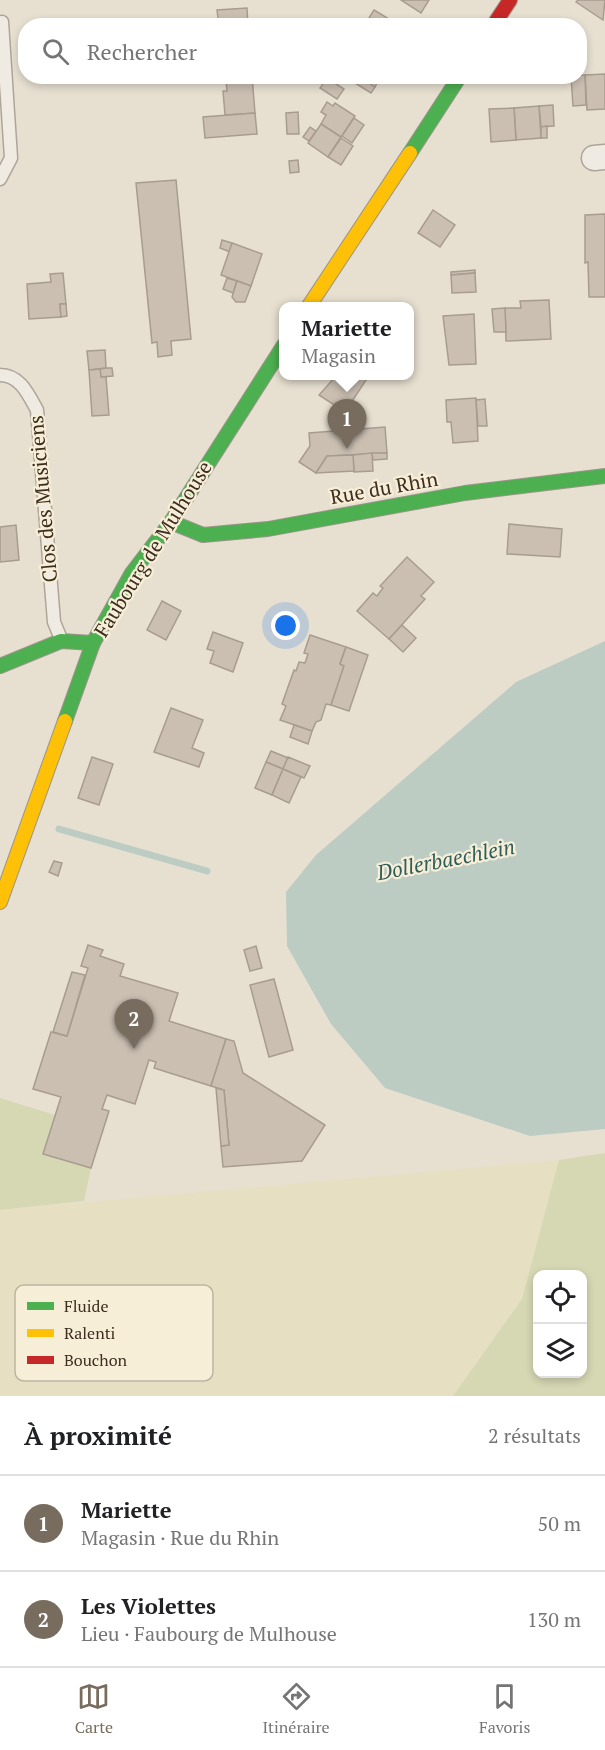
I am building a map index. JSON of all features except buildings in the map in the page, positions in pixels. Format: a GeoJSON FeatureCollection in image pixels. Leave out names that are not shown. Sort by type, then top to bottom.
{"type":"FeatureCollection","features":[{"type":"Feature","properties":{"kind":"main road"},"geometry":{"type":"LineString","coordinates":[[498,18],[510,0]]}},
{"type":"Feature","properties":{"kind":"main road"},"geometry":{"type":"LineString","coordinates":[[312,302],[455,84]]}},
{"type":"Feature","properties":{"kind":"main road","name":"Faubourg de Mulhouse"},"geometry":{"type":"LineString","coordinates":[[0,902],[93,643],[132,573],[171,522],[279,353]]}},
{"type":"Feature","properties":{"kind":"main road","name":"Rue du Rhin"},"geometry":{"type":"LineString","coordinates":[[171,522],[203,535],[268,529],[465,492],[605,476]]}},
{"type":"Feature","properties":{"kind":"main road"},"geometry":{"type":"LineString","coordinates":[[0,666],[61,640],[93,643]]}},
{"type":"Feature","properties":{"kind":"lane"},"geometry":{"type":"LineString","coordinates":[[0,179],[11,158],[3,22]]}},
{"type":"Feature","properties":{"kind":"lane","name":"Clos des Musiciens"},"geometry":{"type":"LineString","coordinates":[[0,375],[7,375],[24,386],[37,410],[54,622],[61,640]]}},
{"type":"Feature","properties":{"kind":"shaded area"},"geometry":{"type":"Polygon","coordinates":[[[559,1160],[522,1299],[453,1396],[0,1396],[0,1210],[559,1160]]]}},
{"type":"Feature","properties":{"kind":"green space"},"geometry":{"type":"Polygon","coordinates":[[[0,1098],[55,1115],[43,1154],[91,1168],[84,1201],[0,1210],[0,1098]]]}},
{"type":"Feature","properties":{"kind":"green space"},"geometry":{"type":"Polygon","coordinates":[[[605,1153],[605,1396],[453,1396],[522,1299],[559,1160],[605,1153]]]}},
{"type":"Feature","properties":{"kind":"water"},"geometry":{"type":"Polygon","coordinates":[[[605,641],[605,1129],[530,1136],[385,1088],[331,1024],[287,946],[286,892],[316,855],[516,682],[605,641]]]}},
{"type":"Feature","properties":{"kind":"waterway","name":"Dollerbaechlein"},"geometry":{"type":"LineString","coordinates":[[59,829],[207,871]]}},
{"type":"Feature","properties":{"kind":"traffic: fast"},"geometry":{"type":"LineString","coordinates":[[410,153],[455,84]]}},
{"type":"Feature","properties":{"kind":"traffic: fast"},"geometry":{"type":"LineString","coordinates":[[65,721],[93,643],[132,573],[171,522],[279,353]]}},
{"type":"Feature","properties":{"kind":"traffic: fast"},"geometry":{"type":"LineString","coordinates":[[171,522],[203,535],[268,529],[465,493],[605,476]]}},
{"type":"Feature","properties":{"kind":"traffic: fast"},"geometry":{"type":"LineString","coordinates":[[0,666],[61,641],[93,643]]}},
{"type":"Feature","properties":{"kind":"traffic: slow"},"geometry":{"type":"LineString","coordinates":[[312,302],[410,153]]}},
{"type":"Feature","properties":{"kind":"traffic: slow"},"geometry":{"type":"LineString","coordinates":[[0,902],[65,721]]}},
{"type":"Feature","properties":{"kind":"traffic: jam"},"geometry":{"type":"LineString","coordinates":[[498,18],[510,0]]}},
{"type":"Feature","properties":{"kind":"place","name":"Mariette"},"geometry":{"type":"Point","coordinates":[347,449]}},
{"type":"Feature","properties":{"kind":"place","name":"Les Violettes"},"geometry":{"type":"Point","coordinates":[134,1049]}}]}
